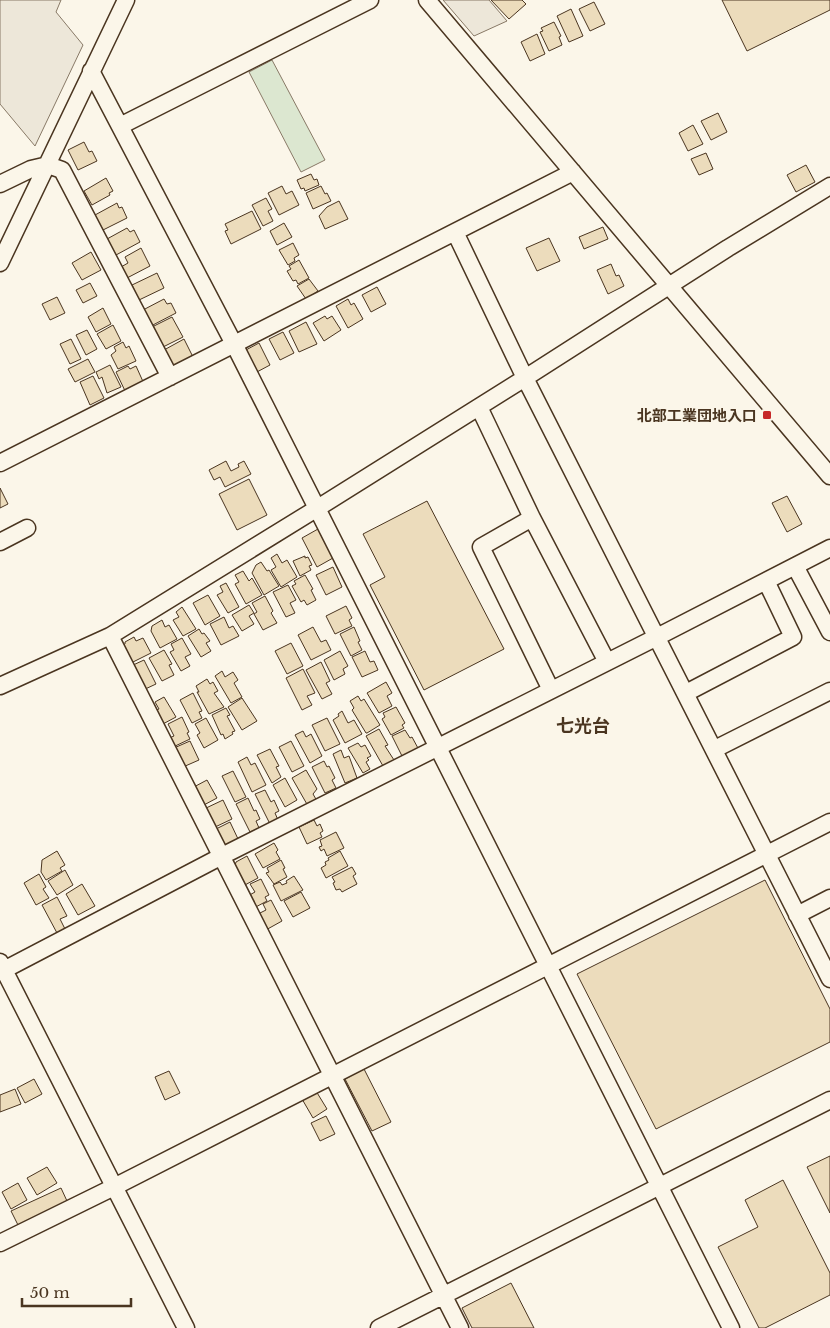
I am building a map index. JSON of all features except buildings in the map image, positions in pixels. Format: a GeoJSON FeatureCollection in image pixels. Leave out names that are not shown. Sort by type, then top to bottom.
{"type":"FeatureCollection","features":[{"type":"Feature","properties":{"kind":"street"},"geometry":{"type":"LineString","coordinates":[[0,263],[126,0]]}},
{"type":"Feature","properties":{"kind":"street"},"geometry":{"type":"LineString","coordinates":[[120,126],[370,0]]}},
{"type":"Feature","properties":{"kind":"street"},"geometry":{"type":"LineString","coordinates":[[427,0],[830,476]]}},
{"type":"Feature","properties":{"kind":"street"},"geometry":{"type":"LineString","coordinates":[[91,71],[234,344],[731,1328]]}},
{"type":"Feature","properties":{"kind":"street"},"geometry":{"type":"LineString","coordinates":[[0,184],[31,169],[48,165],[62,170],[170,377]]}},
{"type":"Feature","properties":{"kind":"street"},"geometry":{"type":"LineString","coordinates":[[0,463],[573,172]]}},
{"type":"Feature","properties":{"kind":"street"},"geometry":{"type":"LineString","coordinates":[[0,686],[110,636],[830,186]]}},
{"type":"Feature","properties":{"kind":"street"},"geometry":{"type":"LineString","coordinates":[[455,232],[525,378],[715,749],[830,979]]}},
{"type":"Feature","properties":{"kind":"street"},"geometry":{"type":"LineString","coordinates":[[479,407],[532,518],[607,662]]}},
{"type":"Feature","properties":{"kind":"street"},"geometry":{"type":"LineString","coordinates":[[532,518],[481,547],[551,690]]}},
{"type":"Feature","properties":{"kind":"street"},"geometry":{"type":"LineString","coordinates":[[0,542],[27,528]]}},
{"type":"Feature","properties":{"kind":"street"},"geometry":{"type":"LineString","coordinates":[[186,1328],[1,968],[830,548]]}},
{"type":"Feature","properties":{"kind":"street"},"geometry":{"type":"LineString","coordinates":[[795,566],[830,632]]}},
{"type":"Feature","properties":{"kind":"street"},"geometry":{"type":"LineString","coordinates":[[686,694],[793,637],[766,580]]}},
{"type":"Feature","properties":{"kind":"street"},"geometry":{"type":"LineString","coordinates":[[110,636],[460,1328]]}},
{"type":"Feature","properties":{"kind":"street"},"geometry":{"type":"LineString","coordinates":[[715,749],[830,691]]}},
{"type":"Feature","properties":{"kind":"street"},"geometry":{"type":"LineString","coordinates":[[0,1243],[114,1187],[830,822]]}},
{"type":"Feature","properties":{"kind":"street"},"geometry":{"type":"LineString","coordinates":[[797,914],[830,898]]}},
{"type":"Feature","properties":{"kind":"street"},"geometry":{"type":"LineString","coordinates":[[379,1328],[830,1100]]}},
{"type":"Feature","properties":{"kind":"green space"},"geometry":{"type":"Polygon","coordinates":[[[272,60],[325,160],[301,172],[249,72],[272,60]]]}},
{"type":"Feature","properties":{"kind":"shaded area"},"geometry":{"type":"Polygon","coordinates":[[[0,0],[61,0],[56,12],[83,45],[35,146],[0,104],[0,0]]]}},
{"type":"Feature","properties":{"kind":"shaded area"},"geometry":{"type":"Polygon","coordinates":[[[443,0],[489,0],[507,21],[474,36],[443,0]]]}},
{"type":"Feature","properties":{"kind":"place","name":"北部工業団地入口"},"geometry":{"type":"Point","coordinates":[767,415]}},
{"type":"Feature","properties":{"kind":"district","name":"七光台"},"geometry":{"type":"Point","coordinates":[583,726]}}]}
